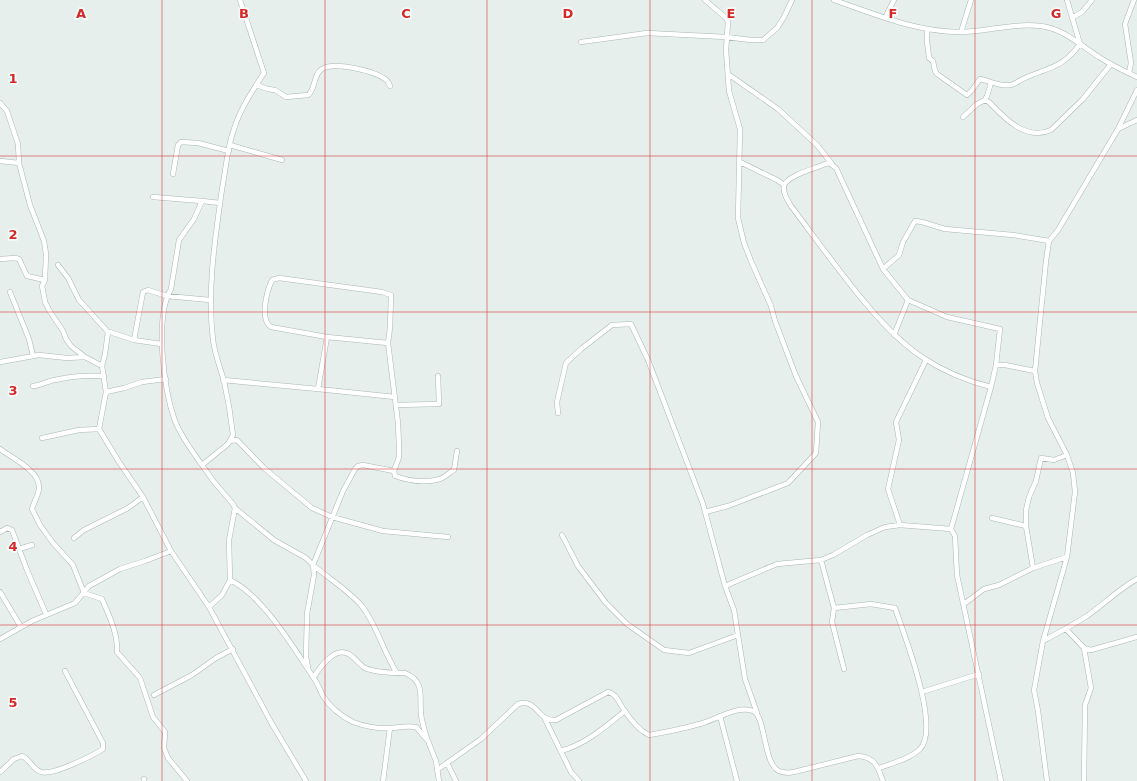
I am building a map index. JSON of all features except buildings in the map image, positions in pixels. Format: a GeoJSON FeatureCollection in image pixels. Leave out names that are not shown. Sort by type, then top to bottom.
{"type":"FeatureCollection","features":[{"type":"Feature","properties":{"kind":"street"},"geometry":{"type":"LineString","coordinates":[[202,466],[230,441],[233,435],[223,380],[215,354],[210,300],[213,262],[220,203],[230,145],[236,124],[256,85],[264,73],[240,0]]}},
{"type":"Feature","properties":{"kind":"street"},"geometry":{"type":"LineString","coordinates":[[705,512],[728,506],[788,483],[816,453],[818,422],[796,376],[775,321],[771,306],[744,243],[738,218],[740,130],[730,97],[726,37],[728,22],[726,18],[706,0]]}},
{"type":"Feature","properties":{"kind":"street"},"geometry":{"type":"LineString","coordinates":[[581,42],[647,33],[763,40],[777,28],[792,0]]}},
{"type":"Feature","properties":{"kind":"street"},"geometry":{"type":"LineString","coordinates":[[834,0],[885,18],[927,29],[961,32],[1020,26],[1040,26],[1050,28],[1063,33],[1111,64],[1137,77]]}},
{"type":"Feature","properties":{"kind":"street"},"geometry":{"type":"LineString","coordinates":[[885,18],[894,0]]}},
{"type":"Feature","properties":{"kind":"street"},"geometry":{"type":"LineString","coordinates":[[961,32],[971,0]]}},
{"type":"Feature","properties":{"kind":"street"},"geometry":{"type":"LineString","coordinates":[[1067,0],[1080,44]]}},
{"type":"Feature","properties":{"kind":"street"},"geometry":{"type":"LineString","coordinates":[[1072,18],[1082,12],[1092,0]]}},
{"type":"Feature","properties":{"kind":"street"},"geometry":{"type":"LineString","coordinates":[[1129,73],[1131,63],[1125,24],[1134,0]]}},
{"type":"Feature","properties":{"kind":"street"},"geometry":{"type":"LineString","coordinates":[[927,29],[926,41],[929,58],[933,61],[935,71],[941,78],[968,95],[980,79],[1001,85],[1011,85],[1024,78],[1056,66],[1073,54],[1080,44]]}},
{"type":"Feature","properties":{"kind":"street"},"geometry":{"type":"LineString","coordinates":[[985,100],[1012,124],[1020,129],[1035,132],[1046,132],[1051,130],[1083,99],[1111,64]]}},
{"type":"Feature","properties":{"kind":"street"},"geometry":{"type":"LineString","coordinates":[[256,85],[276,90],[286,96],[308,95],[310,94],[318,72],[321,69],[325,67],[343,66],[366,70],[384,78],[390,86]]}},
{"type":"Feature","properties":{"kind":"street"},"geometry":{"type":"LineString","coordinates":[[728,74],[778,109],[817,145],[836,168],[883,269],[908,300],[947,316],[1000,329],[996,365],[991,387],[951,529],[955,536],[957,569],[1001,781]]}},
{"type":"Feature","properties":{"kind":"street"},"geometry":{"type":"LineString","coordinates":[[963,117],[977,104],[985,100],[991,82]]}},
{"type":"Feature","properties":{"kind":"street"},"geometry":{"type":"LineString","coordinates":[[1048,781],[1034,690],[1043,640],[1066,557],[1075,492],[1073,473],[1067,455],[1048,418],[1037,383],[1035,371],[1046,261],[1049,241],[1058,230],[1118,129],[1137,90]]}},
{"type":"Feature","properties":{"kind":"street"},"geometry":{"type":"LineString","coordinates":[[0,103],[7,112],[18,144],[19,163],[30,206],[44,241],[46,254],[45,280],[42,286],[49,310],[71,346],[85,357],[102,366]]}},
{"type":"Feature","properties":{"kind":"street"},"geometry":{"type":"LineString","coordinates":[[1118,129],[1137,120]]}},
{"type":"Feature","properties":{"kind":"street"},"geometry":{"type":"LineString","coordinates":[[174,174],[178,145],[180,142],[198,143],[229,151]]}},
{"type":"Feature","properties":{"kind":"street"},"geometry":{"type":"LineString","coordinates":[[230,145],[282,160]]}},
{"type":"Feature","properties":{"kind":"street"},"geometry":{"type":"LineString","coordinates":[[0,161],[19,163]]}},
{"type":"Feature","properties":{"kind":"street"},"geometry":{"type":"LineString","coordinates":[[740,162],[784,185]]}},
{"type":"Feature","properties":{"kind":"street"},"geometry":{"type":"LineString","coordinates":[[832,164],[824,164],[791,178],[786,182],[783,190],[792,206],[843,276],[894,335],[926,360],[942,370],[991,387]]}},
{"type":"Feature","properties":{"kind":"street"},"geometry":{"type":"LineString","coordinates":[[153,197],[220,203]]}},
{"type":"Feature","properties":{"kind":"street"},"geometry":{"type":"LineString","coordinates":[[202,201],[194,220],[179,240],[171,289],[167,296],[162,321],[161,344],[168,397],[176,422],[187,445],[235,508],[274,540],[306,558],[361,605],[375,628],[388,659],[397,673]]}},
{"type":"Feature","properties":{"kind":"street"},"geometry":{"type":"LineString","coordinates":[[883,269],[899,255],[903,242],[915,221],[945,229],[1013,235],[1049,241]]}},
{"type":"Feature","properties":{"kind":"street"},"geometry":{"type":"LineString","coordinates":[[0,259],[19,259],[27,276],[45,280]]}},
{"type":"Feature","properties":{"kind":"street"},"geometry":{"type":"LineString","coordinates":[[58,265],[68,278],[79,300],[108,332],[134,340],[161,344]]}},
{"type":"Feature","properties":{"kind":"street"},"geometry":{"type":"LineString","coordinates":[[388,343],[327,337],[271,327],[268,325],[264,317],[269,286],[272,280],[279,278],[382,292],[391,295],[388,343],[396,405],[399,447],[394,470],[395,476],[404,479],[429,481],[441,478],[454,470],[457,452]]}},
{"type":"Feature","properties":{"kind":"street"},"geometry":{"type":"LineString","coordinates":[[134,340],[143,292],[148,290],[167,296],[210,300]]}},
{"type":"Feature","properties":{"kind":"street"},"geometry":{"type":"LineString","coordinates":[[10,292],[29,339],[33,356]]}},
{"type":"Feature","properties":{"kind":"street"},"geometry":{"type":"LineString","coordinates":[[894,335],[908,300]]}},
{"type":"Feature","properties":{"kind":"street"},"geometry":{"type":"LineString","coordinates":[[558,413],[557,402],[566,362],[581,348],[612,325],[631,324],[648,360],[705,512],[734,610],[745,679],[772,764],[778,771],[784,773],[794,772],[858,756],[866,756],[873,760],[879,768],[883,781]]}},
{"type":"Feature","properties":{"kind":"street"},"geometry":{"type":"LineString","coordinates":[[108,332],[102,366],[106,392],[99,429],[118,462],[143,497],[171,550],[210,607],[272,724],[282,738],[306,781]]}},
{"type":"Feature","properties":{"kind":"street"},"geometry":{"type":"LineString","coordinates":[[318,389],[327,337]]}},
{"type":"Feature","properties":{"kind":"street"},"geometry":{"type":"LineString","coordinates":[[0,362],[39,355],[67,358],[85,357]]}},
{"type":"Feature","properties":{"kind":"street"},"geometry":{"type":"LineString","coordinates":[[900,525],[888,489],[899,440],[896,422],[926,360]]}},
{"type":"Feature","properties":{"kind":"street"},"geometry":{"type":"LineString","coordinates":[[996,365],[1005,365],[1035,371]]}},
{"type":"Feature","properties":{"kind":"street"},"geometry":{"type":"LineString","coordinates":[[33,386],[68,377],[89,375],[104,376]]}},
{"type":"Feature","properties":{"kind":"street"},"geometry":{"type":"LineString","coordinates":[[396,405],[439,404],[438,376]]}},
{"type":"Feature","properties":{"kind":"street"},"geometry":{"type":"LineString","coordinates":[[106,392],[142,382],[166,379]]}},
{"type":"Feature","properties":{"kind":"street"},"geometry":{"type":"LineString","coordinates":[[223,380],[395,397]]}},
{"type":"Feature","properties":{"kind":"street"},"geometry":{"type":"LineString","coordinates":[[42,438],[79,430],[99,429]]}},
{"type":"Feature","properties":{"kind":"street"},"geometry":{"type":"LineString","coordinates":[[230,441],[237,440],[264,468],[312,508],[332,517],[383,531],[448,536]]}},
{"type":"Feature","properties":{"kind":"street"},"geometry":{"type":"LineString","coordinates":[[0,449],[24,464],[36,476],[40,490],[32,509],[40,525],[53,543],[73,565],[84,593]]}},
{"type":"Feature","properties":{"kind":"street"},"geometry":{"type":"LineString","coordinates":[[1033,568],[1026,526],[1026,510],[1029,497],[1036,481],[1041,458],[1054,460],[1067,455]]}},
{"type":"Feature","properties":{"kind":"street"},"geometry":{"type":"LineString","coordinates":[[308,671],[306,657],[307,614],[314,575],[313,565],[343,491],[358,466],[363,465],[394,470]]}},
{"type":"Feature","properties":{"kind":"street"},"geometry":{"type":"LineString","coordinates":[[74,538],[84,530],[128,508],[143,497]]}},
{"type":"Feature","properties":{"kind":"street"},"geometry":{"type":"LineString","coordinates":[[210,607],[222,595],[230,580],[229,540],[235,508]]}},
{"type":"Feature","properties":{"kind":"street"},"geometry":{"type":"LineString","coordinates":[[992,518],[1026,526]]}},
{"type":"Feature","properties":{"kind":"street"},"geometry":{"type":"LineString","coordinates":[[726,586],[777,564],[821,560],[867,534],[885,527],[900,525],[951,529]]}},
{"type":"Feature","properties":{"kind":"street"},"geometry":{"type":"LineString","coordinates":[[0,532],[7,528],[12,530],[46,614]]}},
{"type":"Feature","properties":{"kind":"street"},"geometry":{"type":"LineString","coordinates":[[562,535],[578,566],[606,603],[627,624],[664,650],[689,652],[738,635]]}},
{"type":"Feature","properties":{"kind":"street"},"geometry":{"type":"LineString","coordinates":[[19,549],[32,545]]}},
{"type":"Feature","properties":{"kind":"street"},"geometry":{"type":"LineString","coordinates":[[0,639],[46,614],[75,603],[89,586],[120,569],[145,561],[171,550]]}},
{"type":"Feature","properties":{"kind":"street"},"geometry":{"type":"LineString","coordinates":[[964,604],[984,589],[999,585],[1033,568],[1066,557]]}},
{"type":"Feature","properties":{"kind":"street"},"geometry":{"type":"LineString","coordinates":[[821,560],[834,608],[832,622],[844,669]]}},
{"type":"Feature","properties":{"kind":"street"},"geometry":{"type":"LineString","coordinates":[[1043,640],[1066,629],[1122,590],[1126,585],[1137,579]]}},
{"type":"Feature","properties":{"kind":"street"},"geometry":{"type":"LineString","coordinates":[[230,580],[259,602],[295,647],[308,671],[314,677],[329,705],[345,718],[364,726],[390,728],[402,726],[416,727],[428,741]]}},
{"type":"Feature","properties":{"kind":"street"},"geometry":{"type":"LineString","coordinates":[[0,592],[21,627]]}},
{"type":"Feature","properties":{"kind":"street"},"geometry":{"type":"LineString","coordinates":[[84,593],[102,599],[118,642],[117,652],[140,678],[153,717],[165,732],[164,748],[168,758],[187,781]]}},
{"type":"Feature","properties":{"kind":"street"},"geometry":{"type":"LineString","coordinates":[[834,608],[871,604],[895,608],[921,686],[927,729],[927,737],[924,744],[914,754],[879,768]]}},
{"type":"Feature","properties":{"kind":"street"},"geometry":{"type":"LineString","coordinates":[[1066,629],[1084,648],[1091,650],[1137,637]]}},
{"type":"Feature","properties":{"kind":"street"},"geometry":{"type":"LineString","coordinates":[[1084,648],[1091,688],[1085,705],[1084,781]]}},
{"type":"Feature","properties":{"kind":"street"},"geometry":{"type":"LineString","coordinates":[[154,695],[192,675],[216,658],[233,649]]}},
{"type":"Feature","properties":{"kind":"street"},"geometry":{"type":"LineString","coordinates":[[314,677],[321,665],[338,652],[346,652],[363,667],[370,670],[405,673],[410,675],[419,686],[421,692],[421,716],[439,781]]}},
{"type":"Feature","properties":{"kind":"street"},"geometry":{"type":"LineString","coordinates":[[0,772],[14,759],[22,756],[28,759],[33,768],[42,773],[51,772],[103,749],[103,743],[65,671]]}},
{"type":"Feature","properties":{"kind":"street"},"geometry":{"type":"LineString","coordinates":[[922,692],[978,674]]}},
{"type":"Feature","properties":{"kind":"street"},"geometry":{"type":"LineString","coordinates":[[545,719],[550,721],[556,720],[608,692],[615,695],[625,711],[643,732],[649,735],[702,723],[730,712],[746,710],[757,713]]}},
{"type":"Feature","properties":{"kind":"street"},"geometry":{"type":"LineString","coordinates":[[437,770],[481,739],[518,704],[524,702],[532,704],[545,719],[578,781]]}},
{"type":"Feature","properties":{"kind":"street"},"geometry":{"type":"LineString","coordinates":[[561,751],[572,748],[598,733],[625,711]]}},
{"type":"Feature","properties":{"kind":"street"},"geometry":{"type":"LineString","coordinates":[[720,716],[737,781]]}},
{"type":"Feature","properties":{"kind":"street"},"geometry":{"type":"LineString","coordinates":[[383,781],[390,728]]}},
{"type":"Feature","properties":{"kind":"street"},"geometry":{"type":"LineString","coordinates":[[447,763],[456,781]]}}]}
